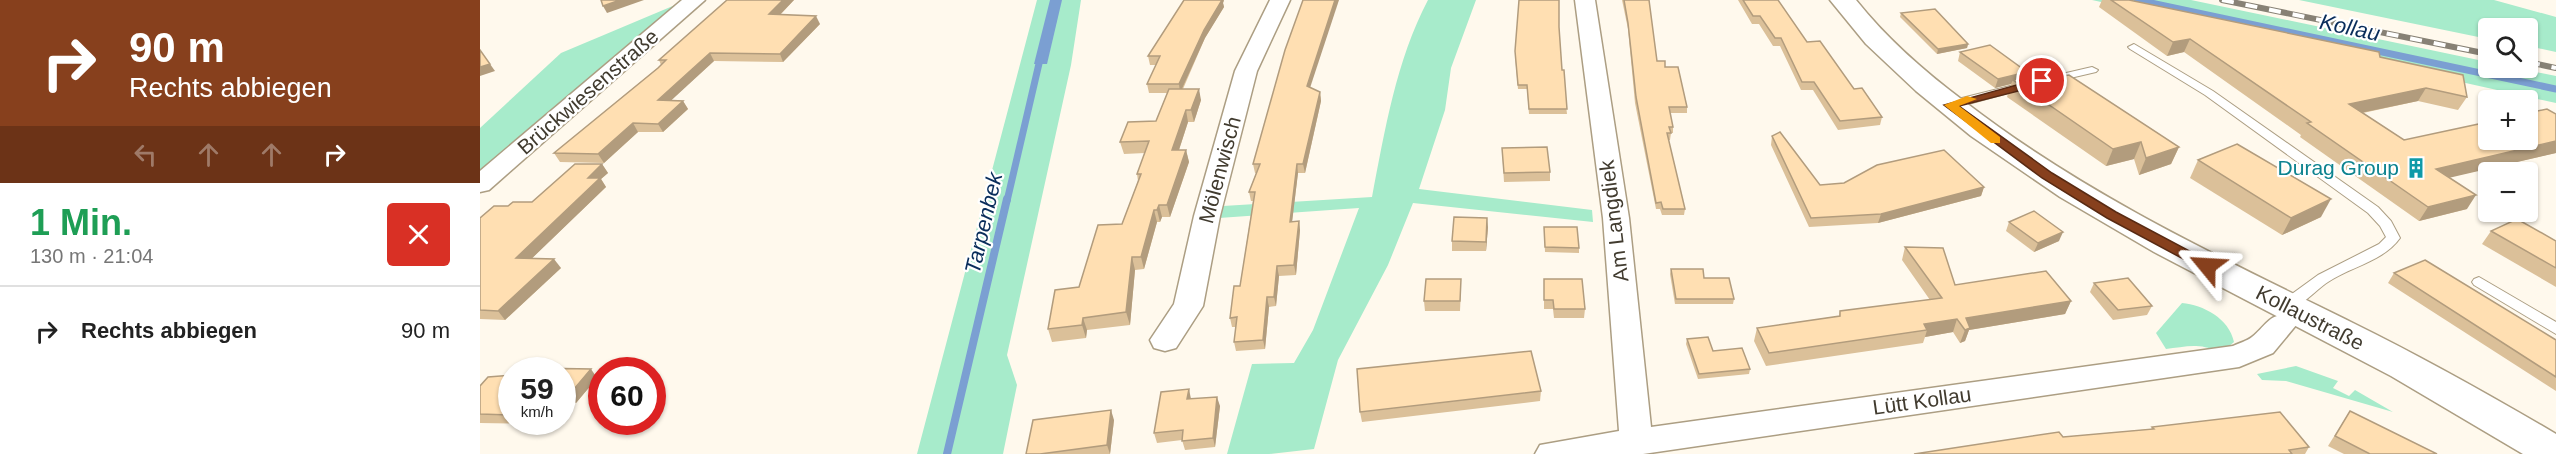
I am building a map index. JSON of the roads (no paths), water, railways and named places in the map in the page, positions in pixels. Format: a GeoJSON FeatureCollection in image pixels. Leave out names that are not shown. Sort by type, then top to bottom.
{"type":"FeatureCollection","features":[{"type":"Feature","properties":{"kind":"main road","name":"Kollaustraße"},"geometry":{"type":"LineString","coordinates":[[1822,0],[1861,48],[1894,80],[1940,119],[2049,198],[2128,243],[2284,315],[2397,362],[2556,454]]}},
{"type":"Feature","properties":{"kind":"main road","name":"Kollaustraße"},"geometry":{"type":"LineString","coordinates":[[1843,0],[1886,49],[1950,105],[2047,176],[2515,454]]}},
{"type":"Feature","properties":{"kind":"street","name":"Brückwiesenstraße"},"geometry":{"type":"LineString","coordinates":[[480,184],[695,0]]}},
{"type":"Feature","properties":{"kind":"street","name":"Mölenwisch"},"geometry":{"type":"LineString","coordinates":[[1165,340],[1188,306],[1207,216],[1246,71],[1280,0]]}},
{"type":"Feature","properties":{"kind":"street","name":"Am Langdiek"},"geometry":{"type":"LineString","coordinates":[[1585,0],[1616,218],[1636,442]]}},
{"type":"Feature","properties":{"kind":"street","name":"Lütt Kollau"},"geometry":{"type":"LineString","coordinates":[[1568,453],[2239,356],[2262,345],[2284,315]]}},
{"type":"Feature","properties":{"kind":"lane"},"geometry":{"type":"LineString","coordinates":[[2134,47],[2209,93],[2373,210],[2386,224],[2393,238],[2384,247],[2323,278],[2284,315]]}},
{"type":"Feature","properties":{"kind":"lane"},"geometry":{"type":"LineString","coordinates":[[1950,105],[2091,70]]}},
{"type":"Feature","properties":{"kind":"lane"},"geometry":{"type":"LineString","coordinates":[[2479,282],[2556,329]]}},
{"type":"Feature","properties":{"kind":"water"},"geometry":{"type":"Polygon","coordinates":[[[1050,0],[1062,0],[1047,64],[1034,64],[1050,0]]]}},
{"type":"Feature","properties":{"kind":"waterway","name":"Kollau"},"geometry":{"type":"LineString","coordinates":[[2137,0],[2556,89]]}},
{"type":"Feature","properties":{"kind":"waterway","name":"Tarpenbek"},"geometry":{"type":"LineString","coordinates":[[1007,201],[1041,55]]}},
{"type":"Feature","properties":{"kind":"waterway","name":"Tarpenbek"},"geometry":{"type":"LineString","coordinates":[[947,454],[1007,199]]}},
{"type":"Feature","properties":{"kind":"railway"},"geometry":{"type":"LineString","coordinates":[[2222,0],[2478,52]]}},
{"type":"Feature","properties":{"kind":"railway"},"geometry":{"type":"LineString","coordinates":[[2538,64],[2556,68]]}},
{"type":"Feature","properties":{"kind":"place","name":"Durag Group"},"geometry":{"type":"Point","coordinates":[2416,168]}}]}
